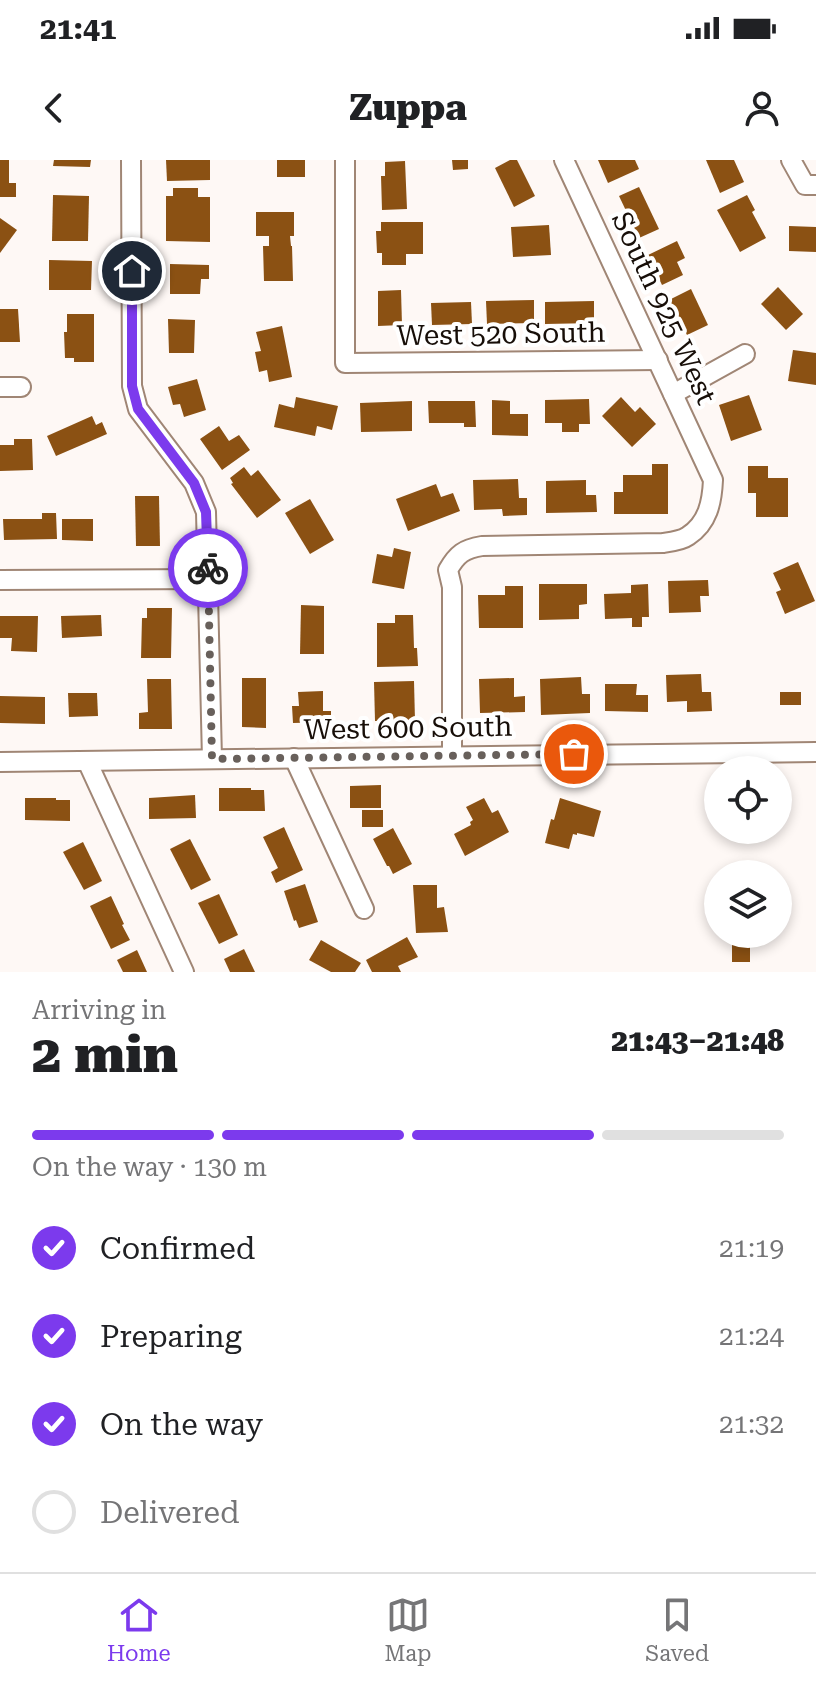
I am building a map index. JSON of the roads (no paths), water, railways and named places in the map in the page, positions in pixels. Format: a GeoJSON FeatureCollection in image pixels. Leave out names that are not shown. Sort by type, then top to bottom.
{"type":"FeatureCollection","features":[{"type":"Feature","properties":{"kind":"street"},"geometry":{"type":"LineString","coordinates":[[131,160],[132,386],[138,409],[194,483],[206,512],[212,759]]}},
{"type":"Feature","properties":{"kind":"street","name":"West 520 South"},"geometry":{"type":"LineString","coordinates":[[345,160],[345,363],[658,360]]}},
{"type":"Feature","properties":{"kind":"street","name":"South 925 West"},"geometry":{"type":"LineString","coordinates":[[452,756],[452,587],[448,570],[455,557],[466,548],[482,546],[663,543],[686,538],[703,522],[712,503],[713,480],[564,160]]}},
{"type":"Feature","properties":{"kind":"street"},"geometry":{"type":"LineString","coordinates":[[791,160],[811,185]]}},
{"type":"Feature","properties":{"kind":"street"},"geometry":{"type":"LineString","coordinates":[[673,394],[745,354]]}},
{"type":"Feature","properties":{"kind":"street"},"geometry":{"type":"LineString","coordinates":[[0,387],[21,387]]}},
{"type":"Feature","properties":{"kind":"street"},"geometry":{"type":"LineString","coordinates":[[0,580],[208,579]]}},
{"type":"Feature","properties":{"kind":"street","name":"West 600 South"},"geometry":{"type":"LineString","coordinates":[[0,762],[816,752]]}},
{"type":"Feature","properties":{"kind":"street"},"geometry":{"type":"LineString","coordinates":[[294,758],[364,909]]}},
{"type":"Feature","properties":{"kind":"street"},"geometry":{"type":"LineString","coordinates":[[87,761],[184,972]]}}]}
